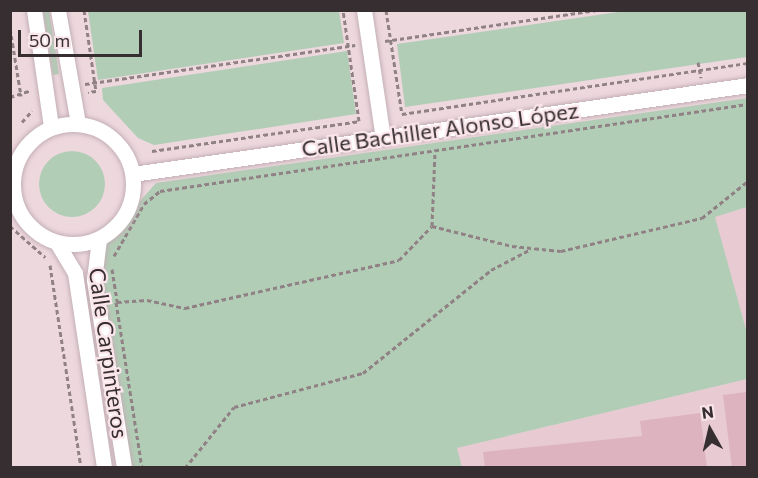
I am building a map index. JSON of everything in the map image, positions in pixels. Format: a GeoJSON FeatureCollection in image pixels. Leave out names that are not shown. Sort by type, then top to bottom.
{"type":"FeatureCollection","features":[{"type":"Feature","properties":{"kind":"street"},"geometry":{"type":"LineString","coordinates":[[34,10],[39,88],[51,128]]}},
{"type":"Feature","properties":{"kind":"street"},"geometry":{"type":"LineString","coordinates":[[58,10],[78,123]]}},
{"type":"Feature","properties":{"kind":"street"},"geometry":{"type":"LineString","coordinates":[[364,10],[383,138]]}},
{"type":"Feature","properties":{"kind":"street","name":"Calle Bachiller Alonso López"},"geometry":{"type":"LineString","coordinates":[[133,174],[747,85]]}},
{"type":"Feature","properties":{"kind":"street"},"geometry":{"type":"LineString","coordinates":[[78,123],[106,133],[124,150],[133,174],[134,190],[122,220],[99,239],[57,243],[27,223],[12,192],[16,165],[28,143],[51,128],[78,123]]}},
{"type":"Feature","properties":{"kind":"street","name":"Calle Carpinteros"},"geometry":{"type":"LineString","coordinates":[[99,239],[94,279],[124,468]]}},
{"type":"Feature","properties":{"kind":"street","name":"Calle Carpinteros"},"geometry":{"type":"LineString","coordinates":[[57,243],[75,273],[104,468]]}},
{"type":"Feature","properties":{"kind":"path"},"geometry":{"type":"LineString","coordinates":[[84,10],[96,91]]}},
{"type":"Feature","properties":{"kind":"path"},"geometry":{"type":"LineString","coordinates":[[152,151],[359,121],[343,10]]}},
{"type":"Feature","properties":{"kind":"path"},"geometry":{"type":"LineString","coordinates":[[386,10],[402,114],[747,63]]}},
{"type":"Feature","properties":{"kind":"path"},"geometry":{"type":"LineString","coordinates":[[70,84],[95,85],[597,10]]}},
{"type":"Feature","properties":{"kind":"path"},"geometry":{"type":"LineString","coordinates":[[10,28],[21,96]]}},
{"type":"Feature","properties":{"kind":"path"},"geometry":{"type":"LineString","coordinates":[[10,97],[21,96],[39,88]]}},
{"type":"Feature","properties":{"kind":"path"},"geometry":{"type":"LineString","coordinates":[[22,122],[32,114],[33,100]]}},
{"type":"Feature","properties":{"kind":"path"},"geometry":{"type":"LineString","coordinates":[[435,150],[432,226],[399,260],[185,308],[147,300],[117,302],[115,250],[151,195],[435,150],[747,104]]}},
{"type":"Feature","properties":{"kind":"path"},"geometry":{"type":"LineString","coordinates":[[432,226],[532,249],[561,251],[702,218],[747,181]]}},
{"type":"Feature","properties":{"kind":"path"},"geometry":{"type":"LineString","coordinates":[[10,226],[42,253],[52,270],[81,468]]}},
{"type":"Feature","properties":{"kind":"path"},"geometry":{"type":"LineString","coordinates":[[185,468],[234,407],[363,373],[491,270],[532,249]]}},
{"type":"Feature","properties":{"kind":"shaded area"},"geometry":{"type":"Polygon","coordinates":[[[747,207],[747,333],[714,217],[747,207]]]}},
{"type":"Feature","properties":{"kind":"shaded area"},"geometry":{"type":"Polygon","coordinates":[[[747,379],[747,467],[462,467],[456,448],[747,379]]]}},
{"type":"Feature","properties":{"kind":"green space"},"geometry":{"type":"Polygon","coordinates":[[[43,11],[49,11],[59,74],[53,75],[43,11]]]}},
{"type":"Feature","properties":{"kind":"green space"},"geometry":{"type":"Polygon","coordinates":[[[88,11],[339,11],[344,43],[98,80],[88,11]]]}},
{"type":"Feature","properties":{"kind":"green space"},"geometry":{"type":"Polygon","coordinates":[[[625,11],[747,11],[747,57],[405,107],[397,44],[625,11]]]}},
{"type":"Feature","properties":{"kind":"green space"},"geometry":{"type":"Polygon","coordinates":[[[347,51],[356,114],[154,145],[138,138],[103,100],[102,88],[347,51]]]}},
{"type":"Feature","properties":{"kind":"green space"},"geometry":{"type":"Polygon","coordinates":[[[747,98],[747,207],[715,217],[747,333],[747,379],[457,448],[462,467],[132,467],[97,250],[156,183],[747,98]]]}},
{"type":"Feature","properties":{"kind":"green space"},"geometry":{"type":"Polygon","coordinates":[[[72,151],[85,154],[95,161],[102,171],[105,184],[102,197],[95,207],[85,214],[72,217],[59,214],[49,207],[42,197],[39,184],[42,171],[49,161],[59,154],[72,151]]]}},
{"type":"Feature","properties":{"kind":"building"},"geometry":{"type":"Polygon","coordinates":[[[747,392],[747,468],[732,468],[723,395],[747,392]]]}},
{"type":"Feature","properties":{"kind":"building"},"geometry":{"type":"Polygon","coordinates":[[[700,413],[707,468],[485,468],[483,452],[642,436],[640,421],[700,413]]]}}]}
